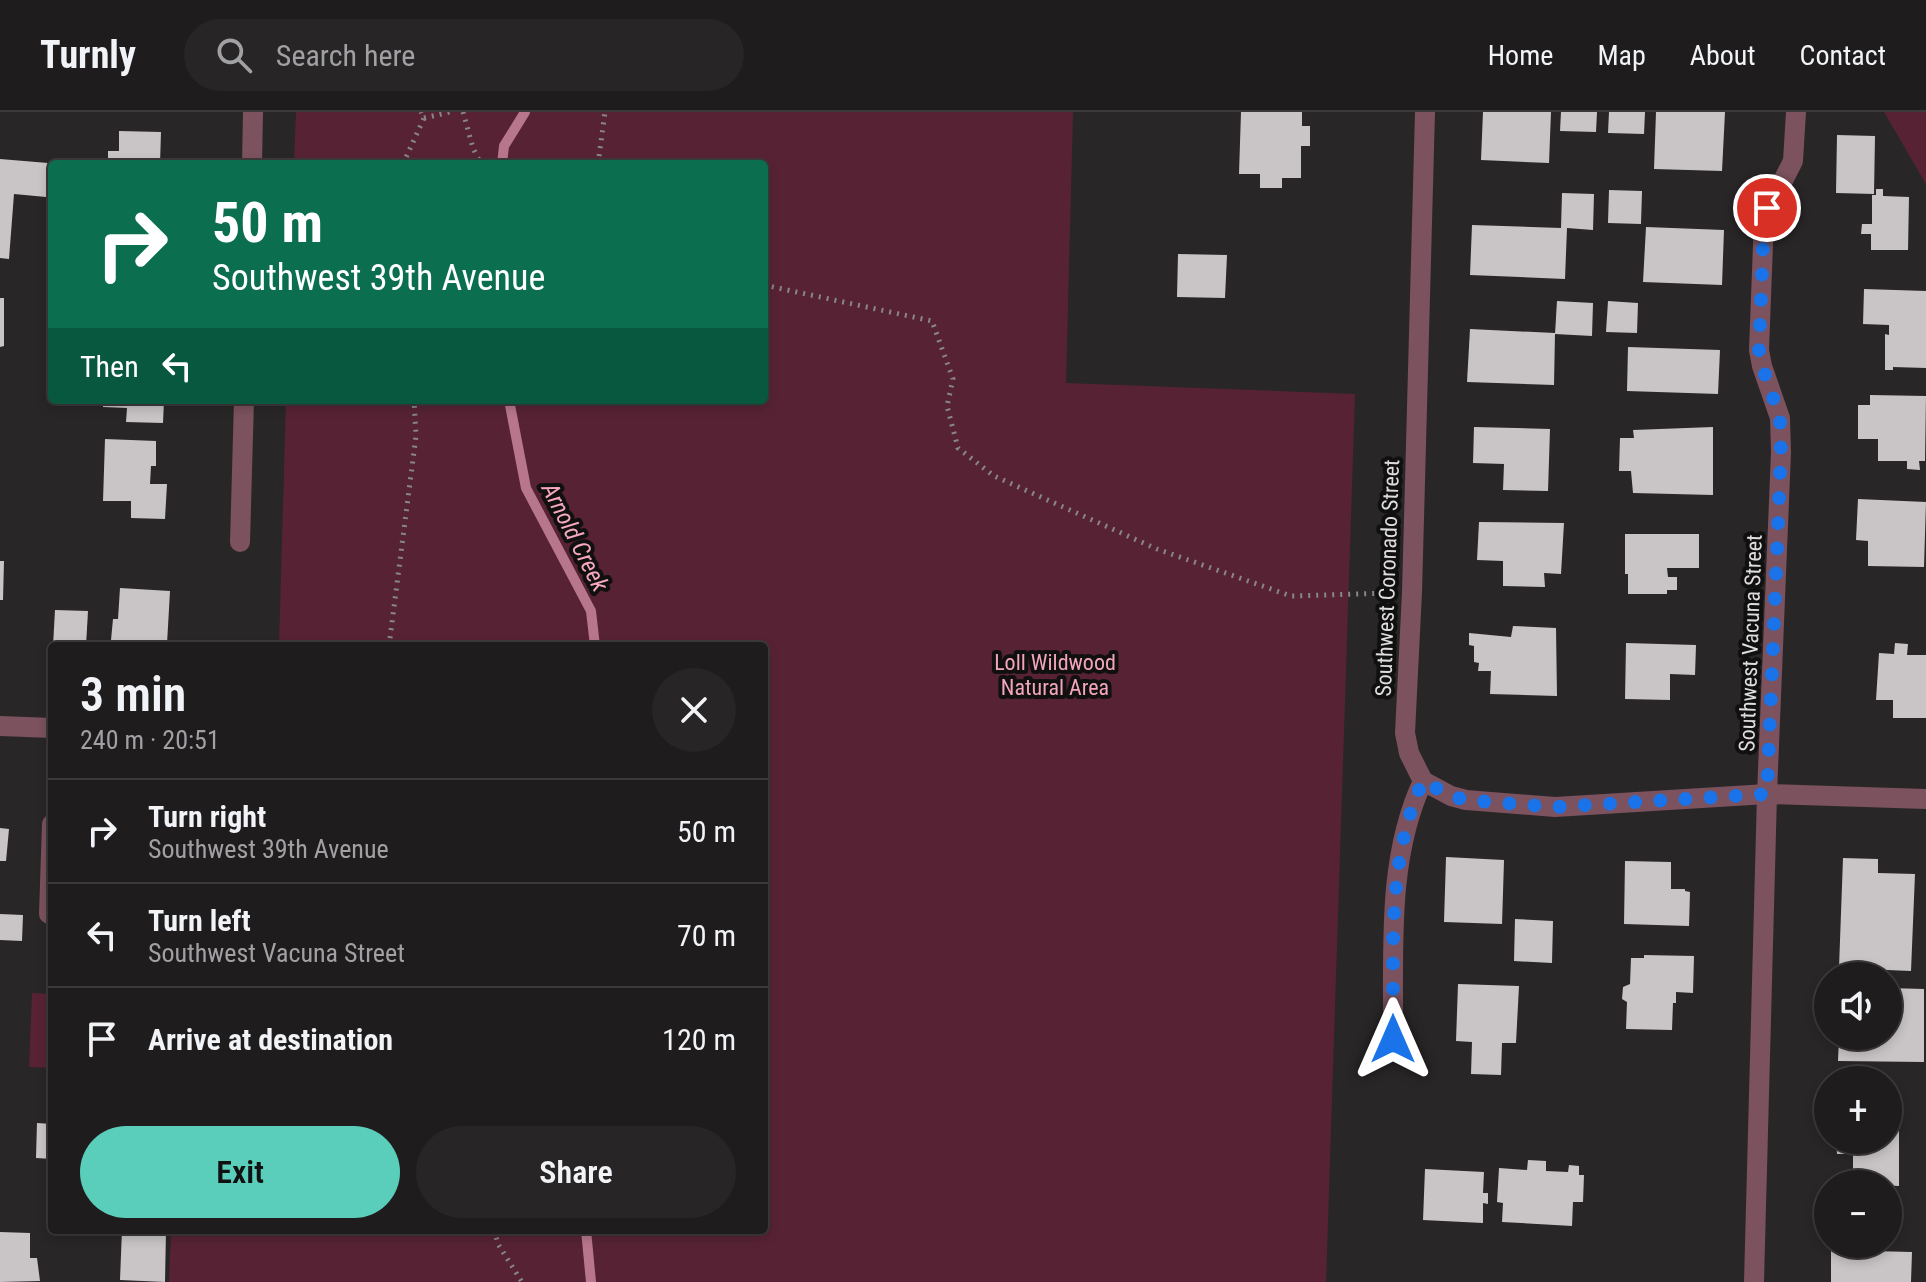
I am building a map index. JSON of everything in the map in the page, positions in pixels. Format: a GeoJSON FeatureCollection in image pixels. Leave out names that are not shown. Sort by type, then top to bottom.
{"type":"FeatureCollection","features":[{"type":"Feature","properties":{"kind":"street"},"geometry":{"type":"LineString","coordinates":[[252,160],[253,112]]}},
{"type":"Feature","properties":{"kind":"street","name":"Southwest Coronado Street"},"geometry":{"type":"LineString","coordinates":[[1423,781],[1409,753],[1405,733],[1412,592],[1425,112]]}},
{"type":"Feature","properties":{"kind":"street","name":"Southwest Vacuna Street"},"geometry":{"type":"LineString","coordinates":[[1754,1282],[1767,794],[1781,452],[1780,418],[1759,350],[1764,218],[1793,161],[1796,112]]}},
{"type":"Feature","properties":{"kind":"street"},"geometry":{"type":"LineString","coordinates":[[240,542],[244,404]]}},
{"type":"Feature","properties":{"kind":"street"},"geometry":{"type":"LineString","coordinates":[[0,726],[48,728]]}},
{"type":"Feature","properties":{"kind":"street"},"geometry":{"type":"LineString","coordinates":[[1393,1039],[1394,924],[1400,863],[1410,808],[1423,781],[1451,796],[1466,800],[1555,807],[1767,794],[1926,799]]}},
{"type":"Feature","properties":{"kind":"path"},"geometry":{"type":"LineString","coordinates":[[405,160],[423,115],[450,112]]}},
{"type":"Feature","properties":{"kind":"path"},"geometry":{"type":"LineString","coordinates":[[463,112],[479,160]]}},
{"type":"Feature","properties":{"kind":"path"},"geometry":{"type":"LineString","coordinates":[[599,160],[605,112]]}},
{"type":"Feature","properties":{"kind":"path"},"geometry":{"type":"LineString","coordinates":[[768,286],[932,321],[953,379],[947,406],[958,448],[994,476],[1157,549],[1291,596],[1412,592]]}},
{"type":"Feature","properties":{"kind":"path"},"geometry":{"type":"LineString","coordinates":[[390,642],[416,436],[414,404]]}},
{"type":"Feature","properties":{"kind":"path"},"geometry":{"type":"LineString","coordinates":[[495,1234],[522,1282]]}},
{"type":"Feature","properties":{"kind":"green space","name":"Loll Wildwood Natural Area"},"geometry":{"type":"Polygon","coordinates":[[[296,112],[1073,112],[1066,383],[1355,394],[1326,1282],[169,1282],[171,1234],[768,1234],[768,642],[279,642],[286,404],[768,404],[768,160],[294,160],[296,112]]]}},
{"type":"Feature","properties":{"kind":"green space"},"geometry":{"type":"Polygon","coordinates":[[[1884,112],[1926,112],[1926,184],[1884,112]]]}},
{"type":"Feature","properties":{"kind":"green space"},"geometry":{"type":"Polygon","coordinates":[[[32,993],[48,994],[48,1068],[29,1067],[32,993]]]}},
{"type":"Feature","properties":{"kind":"building"},"geometry":{"type":"Polygon","coordinates":[[[1241,112],[1302,112],[1302,126],[1310,126],[1310,146],[1301,146],[1301,178],[1282,178],[1282,188],[1260,188],[1260,174],[1239,174],[1241,112]]]}},
{"type":"Feature","properties":{"kind":"building"},"geometry":{"type":"Polygon","coordinates":[[[1483,112],[1551,112],[1549,163],[1481,160],[1483,112]]]}},
{"type":"Feature","properties":{"kind":"building"},"geometry":{"type":"Polygon","coordinates":[[[1561,112],[1597,112],[1596,132],[1560,131],[1561,112]]]}},
{"type":"Feature","properties":{"kind":"building"},"geometry":{"type":"Polygon","coordinates":[[[1609,112],[1645,112],[1644,134],[1608,133],[1609,112]]]}},
{"type":"Feature","properties":{"kind":"building"},"geometry":{"type":"Polygon","coordinates":[[[1656,112],[1725,112],[1722,171],[1654,169],[1656,112]]]}},
{"type":"Feature","properties":{"kind":"building"},"geometry":{"type":"Polygon","coordinates":[[[119,131],[161,132],[160,160],[108,160],[108,151],[119,151],[119,131]]]}},
{"type":"Feature","properties":{"kind":"building"},"geometry":{"type":"Polygon","coordinates":[[[1837,135],[1875,136],[1874,194],[1836,193],[1837,135]]]}},
{"type":"Feature","properties":{"kind":"building"},"geometry":{"type":"Polygon","coordinates":[[[0,159],[48,163],[46,197],[14,194],[9,259],[0,258],[0,159]]]}},
{"type":"Feature","properties":{"kind":"building"},"geometry":{"type":"Polygon","coordinates":[[[1876,189],[1883,189],[1883,196],[1909,197],[1908,250],[1871,250],[1871,234],[1861,234],[1862,224],[1872,224],[1872,195],[1876,195],[1876,189]]]}},
{"type":"Feature","properties":{"kind":"building"},"geometry":{"type":"Polygon","coordinates":[[[1609,190],[1642,191],[1641,224],[1608,223],[1609,190]]]}},
{"type":"Feature","properties":{"kind":"building"},"geometry":{"type":"Polygon","coordinates":[[[1562,193],[1594,194],[1593,230],[1567,228],[1565,279],[1470,275],[1472,225],[1561,228],[1562,193]]]}},
{"type":"Feature","properties":{"kind":"building"},"geometry":{"type":"Polygon","coordinates":[[[1646,227],[1724,230],[1722,285],[1643,282],[1646,227]]]}},
{"type":"Feature","properties":{"kind":"building"},"geometry":{"type":"Polygon","coordinates":[[[1178,254],[1227,255],[1225,298],[1177,297],[1178,254]]]}},
{"type":"Feature","properties":{"kind":"building"},"geometry":{"type":"Polygon","coordinates":[[[1864,289],[1926,291],[1926,368],[1893,367],[1893,370],[1885,370],[1885,334],[1889,335],[1889,325],[1863,324],[1864,289]]]}},
{"type":"Feature","properties":{"kind":"building"},"geometry":{"type":"Polygon","coordinates":[[[0,298],[4,298],[4,346],[0,347],[0,298]]]}},
{"type":"Feature","properties":{"kind":"building"},"geometry":{"type":"Polygon","coordinates":[[[1557,301],[1593,303],[1592,336],[1555,334],[1557,301]]]}},
{"type":"Feature","properties":{"kind":"building"},"geometry":{"type":"Polygon","coordinates":[[[1608,301],[1638,303],[1637,333],[1606,332],[1608,301]]]}},
{"type":"Feature","properties":{"kind":"building"},"geometry":{"type":"Polygon","coordinates":[[[1470,329],[1555,333],[1554,385],[1467,382],[1470,329]]]}},
{"type":"Feature","properties":{"kind":"building"},"geometry":{"type":"Polygon","coordinates":[[[1628,347],[1720,350],[1718,394],[1627,391],[1628,347]]]}},
{"type":"Feature","properties":{"kind":"building"},"geometry":{"type":"Polygon","coordinates":[[[1870,395],[1926,396],[1925,461],[1919,461],[1920,470],[1907,469],[1907,461],[1878,461],[1878,439],[1858,439],[1858,405],[1870,405],[1870,395]]]}},
{"type":"Feature","properties":{"kind":"building"},"geometry":{"type":"Polygon","coordinates":[[[103,404],[164,404],[163,423],[126,422],[127,408],[103,407],[103,404]]]}},
{"type":"Feature","properties":{"kind":"building"},"geometry":{"type":"Polygon","coordinates":[[[1474,427],[1550,429],[1548,491],[1503,490],[1504,464],[1473,463],[1474,427]]]}},
{"type":"Feature","properties":{"kind":"building"},"geometry":{"type":"Polygon","coordinates":[[[1713,427],[1713,495],[1633,493],[1631,471],[1619,471],[1620,438],[1634,438],[1633,430],[1713,427]]]}},
{"type":"Feature","properties":{"kind":"building"},"geometry":{"type":"Polygon","coordinates":[[[105,439],[156,441],[156,466],[151,466],[150,484],[167,484],[165,519],[131,518],[131,501],[103,501],[105,439]]]}},
{"type":"Feature","properties":{"kind":"building"},"geometry":{"type":"Polygon","coordinates":[[[1858,499],[1926,502],[1924,567],[1868,566],[1868,541],[1856,540],[1858,499]]]}},
{"type":"Feature","properties":{"kind":"building"},"geometry":{"type":"Polygon","coordinates":[[[1479,522],[1564,523],[1561,574],[1544,573],[1545,587],[1503,586],[1503,561],[1477,560],[1479,522]]]}},
{"type":"Feature","properties":{"kind":"building"},"geometry":{"type":"Polygon","coordinates":[[[1625,534],[1699,534],[1699,568],[1667,568],[1668,577],[1677,577],[1677,590],[1667,590],[1667,594],[1628,594],[1625,534]]]}},
{"type":"Feature","properties":{"kind":"building"},"geometry":{"type":"Polygon","coordinates":[[[0,561],[4,561],[3,600],[0,600],[0,561]]]}},
{"type":"Feature","properties":{"kind":"building"},"geometry":{"type":"Polygon","coordinates":[[[120,588],[170,591],[167,642],[111,640],[113,619],[118,619],[120,588]]]}},
{"type":"Feature","properties":{"kind":"building"},"geometry":{"type":"Polygon","coordinates":[[[55,610],[88,611],[86,642],[53,642],[55,610]]]}},
{"type":"Feature","properties":{"kind":"building"},"geometry":{"type":"Polygon","coordinates":[[[1513,626],[1556,628],[1557,696],[1490,694],[1491,671],[1478,671],[1479,663],[1474,662],[1474,646],[1469,645],[1469,633],[1511,637],[1513,626]]]}},
{"type":"Feature","properties":{"kind":"building"},"geometry":{"type":"Polygon","coordinates":[[[1626,643],[1696,645],[1695,675],[1670,674],[1670,700],[1625,699],[1626,643]]]}},
{"type":"Feature","properties":{"kind":"building"},"geometry":{"type":"Polygon","coordinates":[[[1895,643],[1908,644],[1907,655],[1926,655],[1926,718],[1893,718],[1893,700],[1876,700],[1879,653],[1894,654],[1895,643]]]}},
{"type":"Feature","properties":{"kind":"building"},"geometry":{"type":"Polygon","coordinates":[[[0,828],[9,829],[6,861],[0,861],[0,828]]]}},
{"type":"Feature","properties":{"kind":"building"},"geometry":{"type":"Polygon","coordinates":[[[1446,857],[1504,860],[1502,924],[1444,922],[1446,857]]]}},
{"type":"Feature","properties":{"kind":"building"},"geometry":{"type":"Polygon","coordinates":[[[1843,858],[1878,859],[1878,873],[1915,874],[1911,971],[1902,971],[1902,962],[1839,962],[1843,858]]]}},
{"type":"Feature","properties":{"kind":"building"},"geometry":{"type":"Polygon","coordinates":[[[1625,861],[1671,862],[1671,889],[1690,892],[1689,926],[1624,924],[1625,861]]]}},
{"type":"Feature","properties":{"kind":"building"},"geometry":{"type":"Polygon","coordinates":[[[0,914],[23,915],[22,941],[0,940],[0,914]]]}},
{"type":"Feature","properties":{"kind":"building"},"geometry":{"type":"Polygon","coordinates":[[[1515,919],[1553,921],[1552,963],[1514,961],[1515,919]]]}},
{"type":"Feature","properties":{"kind":"building"},"geometry":{"type":"Polygon","coordinates":[[[1644,955],[1694,956],[1693,993],[1676,992],[1672,1030],[1626,1029],[1627,1002],[1622,999],[1623,987],[1630,984],[1631,958],[1644,958],[1644,955]]]}},
{"type":"Feature","properties":{"kind":"building"},"geometry":{"type":"Polygon","coordinates":[[[1458,984],[1519,986],[1516,1043],[1502,1043],[1501,1075],[1471,1074],[1472,1042],[1456,1041],[1458,984]]]}},
{"type":"Feature","properties":{"kind":"building"},"geometry":{"type":"Polygon","coordinates":[[[1902,988],[1924,989],[1924,1062],[1838,1061],[1838,1050],[1902,1050],[1902,988]]]}},
{"type":"Feature","properties":{"kind":"building"},"geometry":{"type":"Polygon","coordinates":[[[37,1123],[48,1124],[48,1159],[36,1158],[37,1123]]]}},
{"type":"Feature","properties":{"kind":"building"},"geometry":{"type":"Polygon","coordinates":[[[1853,1154],[1899,1154],[1899,1170],[1853,1170],[1853,1154]]]}},
{"type":"Feature","properties":{"kind":"building"},"geometry":{"type":"Polygon","coordinates":[[[1528,1160],[1546,1161],[1546,1171],[1568,1172],[1569,1165],[1579,1166],[1579,1175],[1584,1175],[1583,1202],[1573,1202],[1572,1226],[1502,1222],[1503,1203],[1497,1202],[1499,1168],[1527,1170],[1528,1160]]]}},
{"type":"Feature","properties":{"kind":"building"},"geometry":{"type":"Polygon","coordinates":[[[1425,1169],[1484,1172],[1483,1193],[1488,1193],[1488,1204],[1483,1203],[1483,1223],[1423,1220],[1425,1169]]]}},
{"type":"Feature","properties":{"kind":"building"},"geometry":{"type":"Polygon","coordinates":[[[0,1232],[30,1233],[30,1258],[37,1258],[40,1281],[0,1282],[0,1232]]]}},
{"type":"Feature","properties":{"kind":"building"},"geometry":{"type":"Polygon","coordinates":[[[122,1234],[166,1234],[165,1282],[120,1280],[122,1234]]]}},
{"type":"Feature","properties":{"kind":"building"},"geometry":{"type":"Polygon","coordinates":[[[1902,1252],[1912,1252],[1911,1282],[1831,1282],[1831,1258],[1902,1258],[1902,1252]]]}},
{"type":"Feature","properties":{"kind":"waterway","name":"Arnold Creek"},"geometry":{"type":"LineString","coordinates":[[502,160],[504,146],[525,112]]}},
{"type":"Feature","properties":{"kind":"waterway","name":"Arnold Creek"},"geometry":{"type":"LineString","coordinates":[[510,404],[526,488],[591,611],[595,642]]}},
{"type":"Feature","properties":{"kind":"waterway","name":"Arnold Creek"},"geometry":{"type":"LineString","coordinates":[[586,1234],[591,1282]]}},
{"type":"Feature","properties":{"kind":"route"},"geometry":{"type":"LineString","coordinates":[[1393,1039],[1394,924],[1400,863],[1410,808],[1423,781],[1451,796],[1466,800],[1555,807],[1767,794],[1781,452],[1780,418],[1759,350],[1764,218],[1767,208]]}}]}
